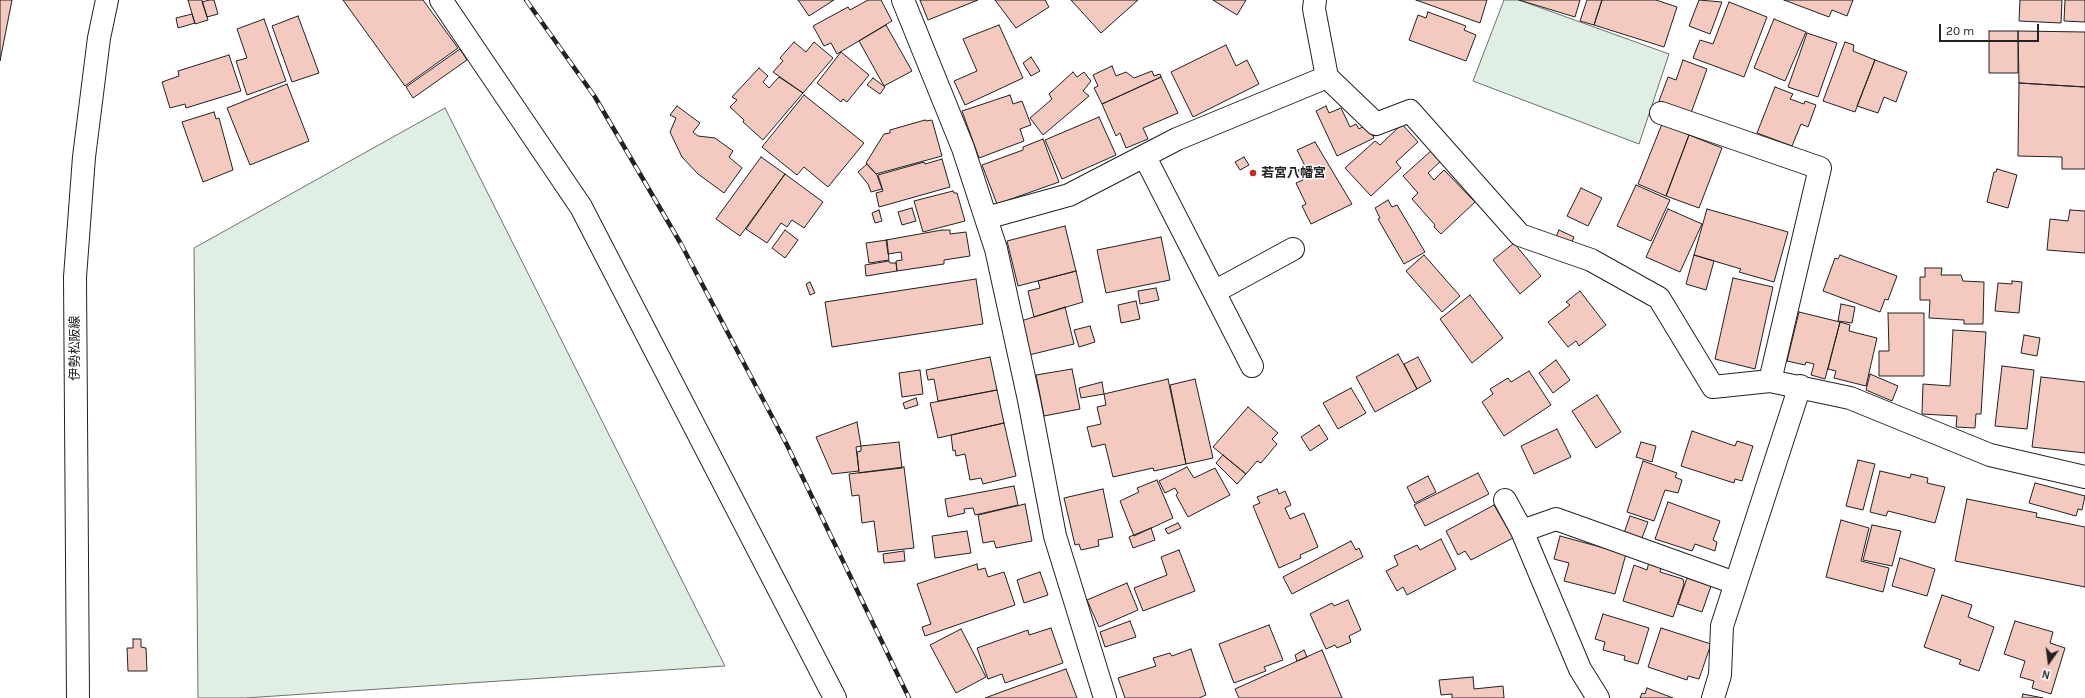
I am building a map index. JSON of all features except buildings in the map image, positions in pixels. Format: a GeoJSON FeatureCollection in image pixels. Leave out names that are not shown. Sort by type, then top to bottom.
{"type":"FeatureCollection","features":[{"type":"Feature","properties":{"kind":"street","name":"伊勢松阪線"},"geometry":{"type":"LineString","coordinates":[[78,698],[75,277],[84,157],[99,38],[107,0]]}},
{"type":"Feature","properties":{"kind":"street"},"geometry":{"type":"LineString","coordinates":[[441,0],[581,207],[835,698]]}},
{"type":"Feature","properties":{"kind":"street"},"geometry":{"type":"LineString","coordinates":[[903,0],[963,148],[996,249],[1028,392],[1055,536],[1105,698]]}},
{"type":"Feature","properties":{"kind":"street"},"geometry":{"type":"LineString","coordinates":[[1315,0],[1314,9],[1326,77],[1376,124],[1410,111],[1520,235],[1591,260],[1658,298],[1713,387],[1770,381],[1800,386],[1850,398],[1990,455],[2085,477]]}},
{"type":"Feature","properties":{"kind":"street"},"geometry":{"type":"LineString","coordinates":[[986,218],[1069,195],[1177,140],[1326,77]]}},
{"type":"Feature","properties":{"kind":"street"},"geometry":{"type":"LineString","coordinates":[[1661,113],[1820,168],[1770,381]]}},
{"type":"Feature","properties":{"kind":"street"},"geometry":{"type":"LineString","coordinates":[[1145,157],[1252,366]]}},
{"type":"Feature","properties":{"kind":"street"},"geometry":{"type":"LineString","coordinates":[[1214,292],[1293,249]]}},
{"type":"Feature","properties":{"kind":"street"},"geometry":{"type":"LineString","coordinates":[[1713,698],[1720,675],[1722,626],[1800,386]]}},
{"type":"Feature","properties":{"kind":"street"},"geometry":{"type":"LineString","coordinates":[[1505,500],[1522,531],[1580,669],[1598,698]]}},
{"type":"Feature","properties":{"kind":"street"},"geometry":{"type":"LineString","coordinates":[[1522,531],[1556,519],[1735,583]]}},
{"type":"Feature","properties":{"kind":"green space"},"geometry":{"type":"Polygon","coordinates":[[[1504,0],[1519,0],[1669,54],[1639,144],[1473,81],[1504,0]]]}},
{"type":"Feature","properties":{"kind":"green space"},"geometry":{"type":"Polygon","coordinates":[[[445,108],[725,666],[245,698],[198,698],[194,248],[445,108]]]}},
{"type":"Feature","properties":{"kind":"railway"},"geometry":{"type":"LineString","coordinates":[[526,0],[595,97],[681,244],[787,445],[909,698]]}},
{"type":"Feature","properties":{"kind":"place","name":"若宮八幡宮"},"geometry":{"type":"Point","coordinates":[1253,173]}}]}
